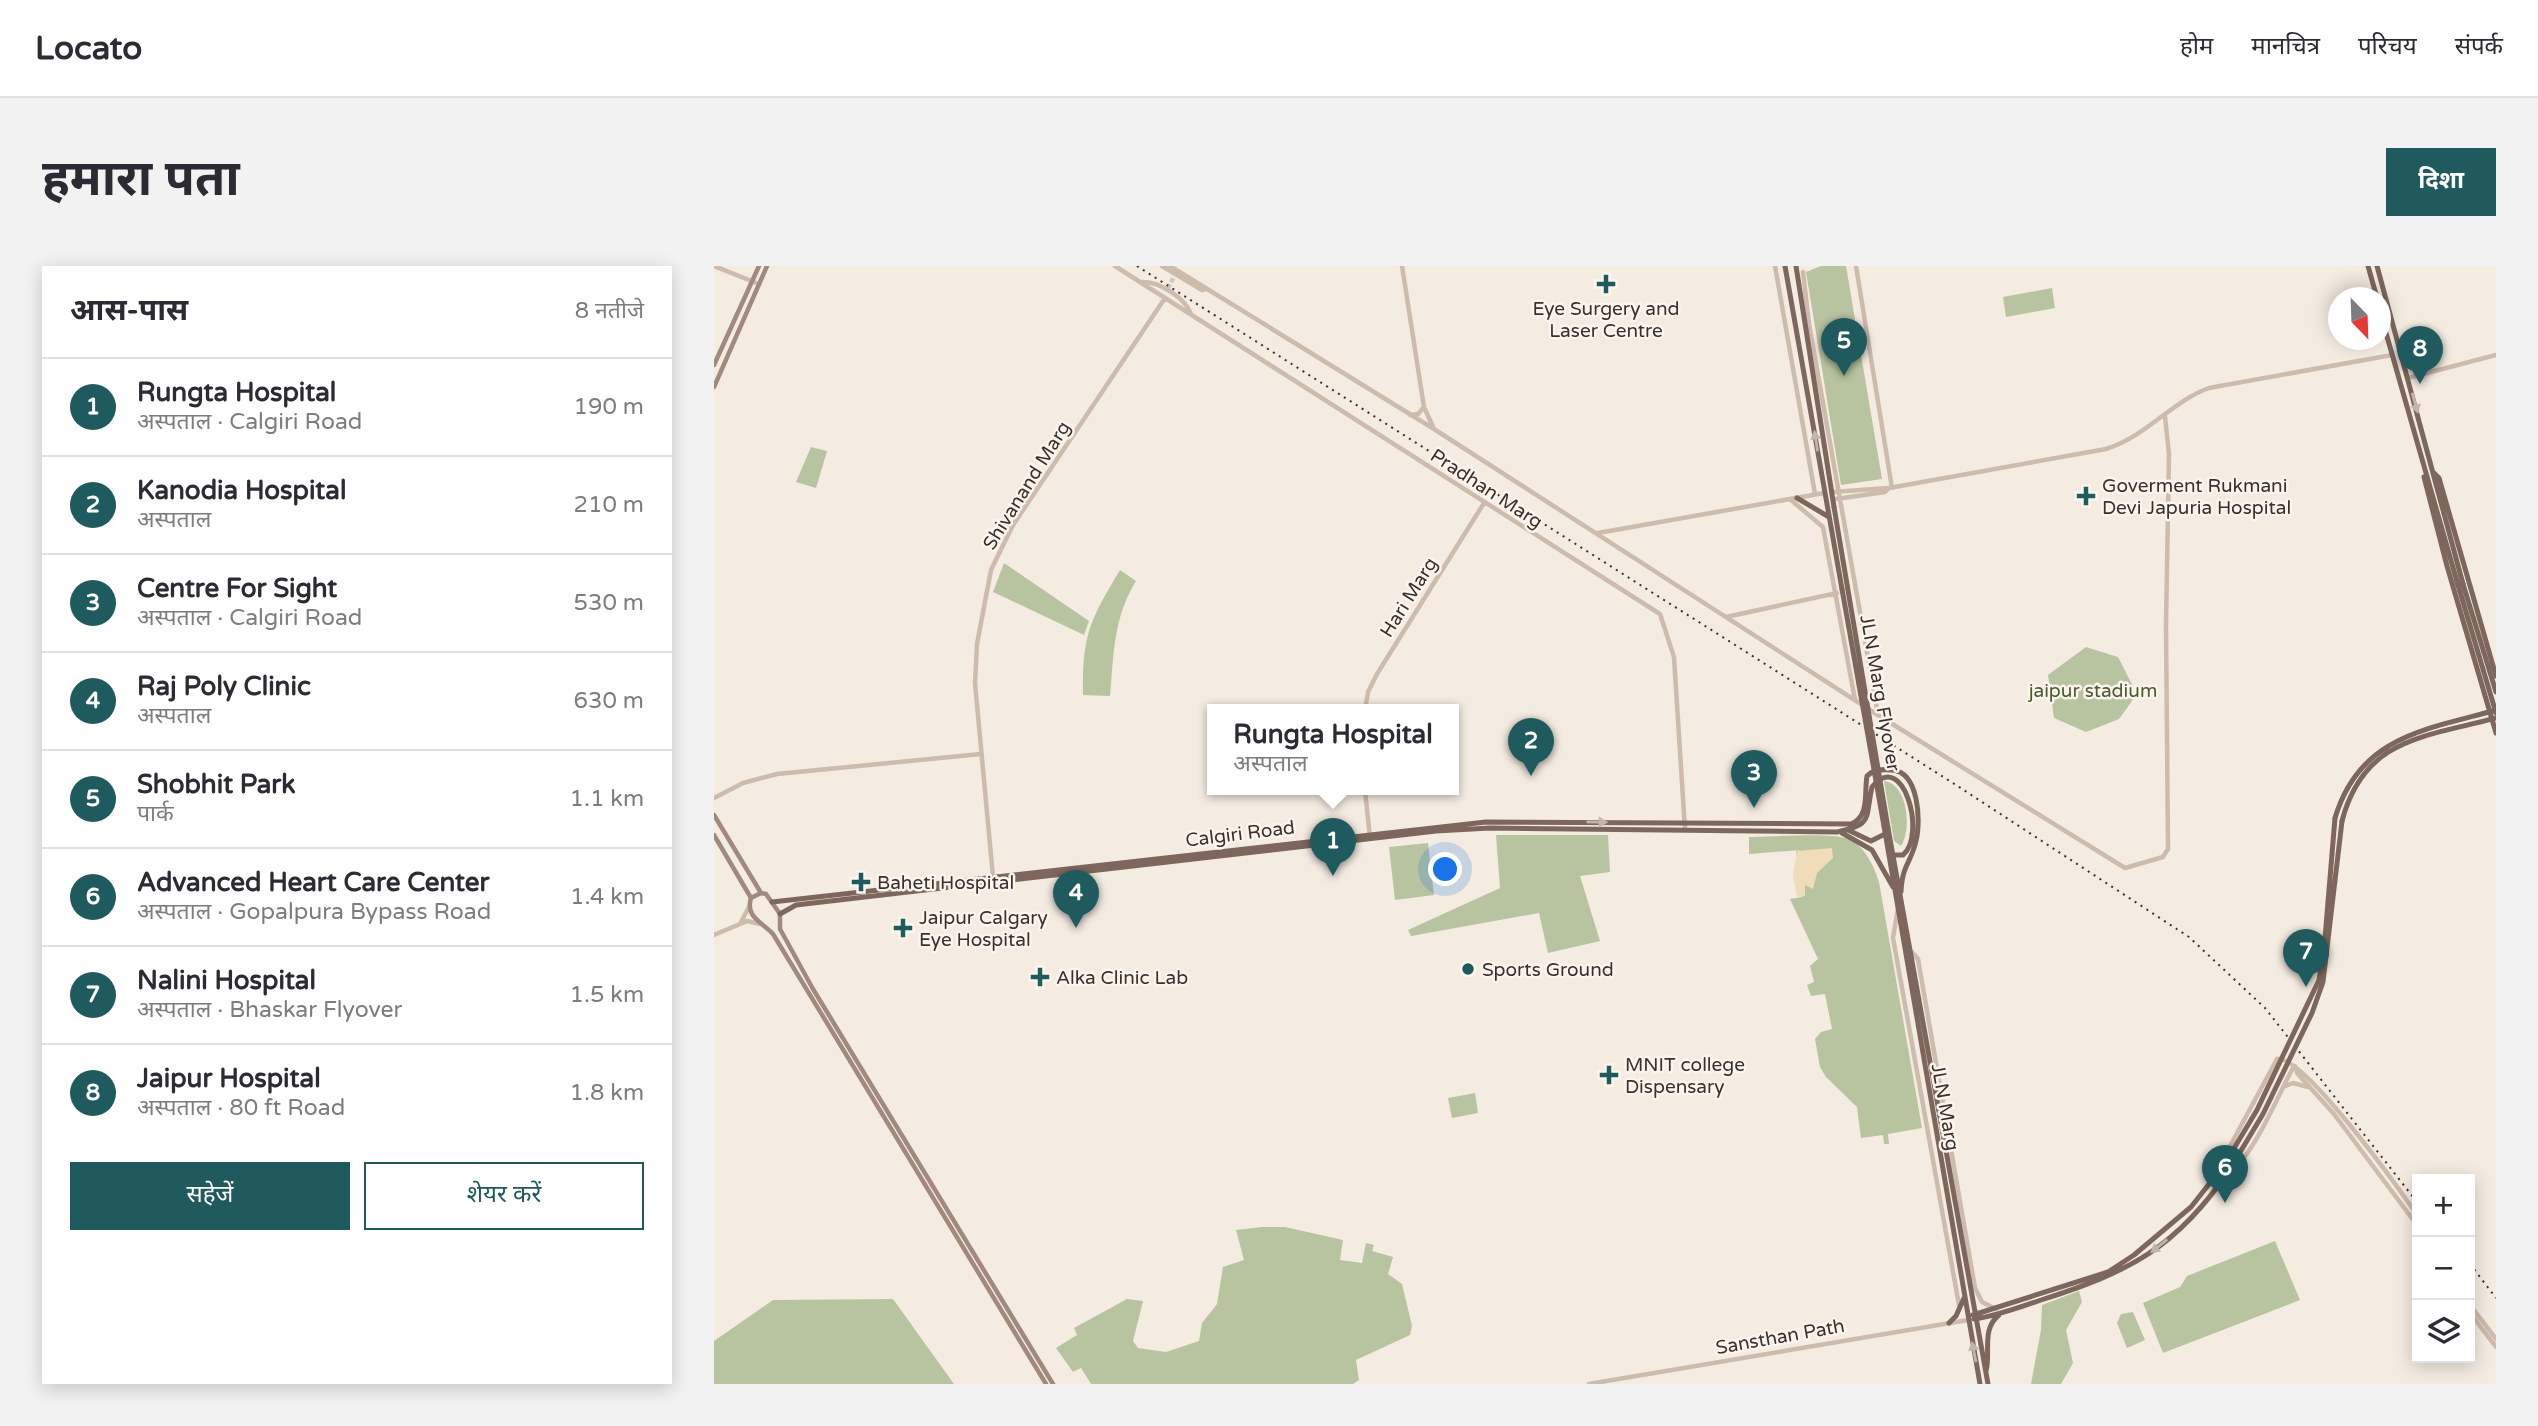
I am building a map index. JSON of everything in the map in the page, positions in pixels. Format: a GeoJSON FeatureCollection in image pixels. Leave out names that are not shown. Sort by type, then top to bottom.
{"type":"FeatureCollection","features":[{"type":"Feature","properties":{"kind":"main road"},"geometry":{"type":"LineString","coordinates":[[714,365],[759,266]]}},
{"type":"Feature","properties":{"kind":"main road"},"geometry":{"type":"LineString","coordinates":[[714,387],[767,266]]}},
{"type":"Feature","properties":{"kind":"main road","name":"JLN Marg Flyover"},"geometry":{"type":"LineString","coordinates":[[1785,266],[1898,891]]}},
{"type":"Feature","properties":{"kind":"main road"},"geometry":{"type":"LineString","coordinates":[[2368,266],[2373,287]]}},
{"type":"Feature","properties":{"kind":"main road"},"geometry":{"type":"LineString","coordinates":[[2377,266],[2408,378],[2429,484],[2494,712],[2496,733]]}},
{"type":"Feature","properties":{"kind":"main road","name":"JLN Marg Flyover"},"geometry":{"type":"LineString","coordinates":[[1800,269],[1835,492],[1834,508],[1886,829]]}},
{"type":"Feature","properties":{"kind":"main road"},"geometry":{"type":"LineString","coordinates":[[2391,350],[2428,471],[2439,497],[2496,692]]}},
{"type":"Feature","properties":{"kind":"main road"},"geometry":{"type":"LineString","coordinates":[[2428,471],[2439,478],[2496,676]]}},
{"type":"Feature","properties":{"kind":"main road"},"geometry":{"type":"LineString","coordinates":[[2428,471],[2427,492],[2477,669],[2494,712]]}},
{"type":"Feature","properties":{"kind":"main road"},"geometry":{"type":"LineString","coordinates":[[1793,499],[1830,520]]}},
{"type":"Feature","properties":{"kind":"main road"},"geometry":{"type":"LineString","coordinates":[[2477,669],[2493,664]]}},
{"type":"Feature","properties":{"kind":"main road"},"geometry":{"type":"LineString","coordinates":[[1976,1316],[2109,1274],[2169,1227],[2227,1167],[2263,1114],[2312,1013],[2323,982],[2341,811],[2346,788],[2360,769],[2389,743],[2494,712]]}},
{"type":"Feature","properties":{"kind":"main road"},"geometry":{"type":"LineString","coordinates":[[1968,1318],[2004,1311],[2109,1274],[2161,1245],[2203,1206],[2223,1180],[2319,980],[2325,950],[2335,818],[2375,761],[2395,745],[2494,719]]}},
{"type":"Feature","properties":{"kind":"main road"},"geometry":{"type":"LineString","coordinates":[[1889,769],[1905,776],[1912,786],[1918,829],[1913,851],[1901,872],[1898,891],[1872,850],[1864,843],[1837,832],[1858,821],[1863,813],[1867,776],[1870,772],[1889,769]]}},
{"type":"Feature","properties":{"kind":"main road"},"geometry":{"type":"LineString","coordinates":[[1844,826],[1857,828],[1867,818],[1874,783],[1883,778],[1897,780],[1907,792],[1913,835],[1905,854],[1892,855]]}},
{"type":"Feature","properties":{"kind":"main road"},"geometry":{"type":"LineString","coordinates":[[714,815],[761,892],[780,914],[780,929],[813,989],[1046,1384]]}},
{"type":"Feature","properties":{"kind":"main road","name":"Calgiri Road"},"geometry":{"type":"LineString","coordinates":[[780,914],[796,905],[1486,822],[1685,827],[1844,826]]}},
{"type":"Feature","properties":{"kind":"main road"},"geometry":{"type":"LineString","coordinates":[[1844,826],[1871,841],[1886,829]]}},
{"type":"Feature","properties":{"kind":"main road","name":"Calgiri Road"},"geometry":{"type":"LineString","coordinates":[[1715,827],[1837,832]]}},
{"type":"Feature","properties":{"kind":"main road","name":"JLN Marg"},"geometry":{"type":"LineString","coordinates":[[1886,829],[1949,1150],[1988,1384]]}},
{"type":"Feature","properties":{"kind":"main road"},"geometry":{"type":"LineString","coordinates":[[714,835],[751,898],[749,907],[760,924],[766,927],[1054,1384]]}},
{"type":"Feature","properties":{"kind":"main road","name":"Calgiri Road"},"geometry":{"type":"LineString","coordinates":[[772,902],[1370,836]]}},
{"type":"Feature","properties":{"kind":"main road","name":"JLN Marg"},"geometry":{"type":"LineString","coordinates":[[1898,891],[1898,907],[1953,1249],[1980,1384]]}},
{"type":"Feature","properties":{"kind":"main road"},"geometry":{"type":"LineString","coordinates":[[751,898],[761,892]]}},
{"type":"Feature","properties":{"kind":"main road"},"geometry":{"type":"LineString","coordinates":[[766,927],[779,922]]}},
{"type":"Feature","properties":{"kind":"main road"},"geometry":{"type":"LineString","coordinates":[[1957,1206],[1964,1225]]}},
{"type":"Feature","properties":{"kind":"main road"},"geometry":{"type":"LineString","coordinates":[[1949,1323],[1956,1316],[1964,1298]]}},
{"type":"Feature","properties":{"kind":"main road"},"geometry":{"type":"LineString","coordinates":[[1986,1373],[1989,1359],[1987,1337],[1993,1320],[2004,1311]]}},
{"type":"Feature","properties":{"kind":"street"},"geometry":{"type":"LineString","coordinates":[[714,266],[759,284]]}},
{"type":"Feature","properties":{"kind":"street","name":"Pradhan Marg"},"geometry":{"type":"LineString","coordinates":[[1115,266],[1660,614],[1674,657],[1685,827]]}},
{"type":"Feature","properties":{"kind":"street"},"geometry":{"type":"LineString","coordinates":[[1162,266],[1204,291],[1207,289]]}},
{"type":"Feature","properties":{"kind":"street"},"geometry":{"type":"LineString","coordinates":[[1170,266],[1434,429],[1855,701],[2118,866],[2130,868],[2163,857],[2168,849],[2166,625],[2169,454],[2165,417]]}},
{"type":"Feature","properties":{"kind":"street"},"geometry":{"type":"LineString","coordinates":[[1402,266],[1424,407],[1434,429]]}},
{"type":"Feature","properties":{"kind":"street"},"geometry":{"type":"LineString","coordinates":[[1856,266],[1891,488]]}},
{"type":"Feature","properties":{"kind":"street"},"geometry":{"type":"LineString","coordinates":[[1775,269],[1815,494]]}},
{"type":"Feature","properties":{"kind":"street"},"geometry":{"type":"LineString","coordinates":[[1800,269],[1807,298],[1805,308]]}},
{"type":"Feature","properties":{"kind":"street"},"geometry":{"type":"LineString","coordinates":[[1140,282],[1150,281],[1167,289],[1191,314]]}},
{"type":"Feature","properties":{"kind":"street","name":"Shivanand Marg"},"geometry":{"type":"LineString","coordinates":[[993,877],[975,673],[991,570],[1013,525],[1165,298]]}},
{"type":"Feature","properties":{"kind":"street"},"geometry":{"type":"LineString","coordinates":[[1835,492],[1891,488],[2106,449],[2122,444],[2165,417],[2191,396],[2209,388],[2392,355]]}},
{"type":"Feature","properties":{"kind":"street"},"geometry":{"type":"LineString","coordinates":[[2408,378],[2496,355]]}},
{"type":"Feature","properties":{"kind":"street"},"geometry":{"type":"LineString","coordinates":[[1409,415],[1418,414],[1424,407]]}},
{"type":"Feature","properties":{"kind":"street"},"geometry":{"type":"LineString","coordinates":[[1878,715],[1836,500],[1885,492],[1891,488]]}},
{"type":"Feature","properties":{"kind":"street"},"geometry":{"type":"LineString","coordinates":[[1598,533],[1824,493]]}},
{"type":"Feature","properties":{"kind":"street"},"geometry":{"type":"LineString","coordinates":[[1793,499],[1823,527],[1855,701]]}},
{"type":"Feature","properties":{"kind":"street","name":"Hari Marg"},"geometry":{"type":"LineString","coordinates":[[1366,704],[1368,692],[1377,674],[1484,503]]}},
{"type":"Feature","properties":{"kind":"street"},"geometry":{"type":"LineString","coordinates":[[1726,617],[1855,589]]}},
{"type":"Feature","properties":{"kind":"street"},"geometry":{"type":"LineString","coordinates":[[714,798],[743,783],[777,774],[981,754]]}},
{"type":"Feature","properties":{"kind":"street"},"geometry":{"type":"LineString","coordinates":[[1366,795],[1370,836]]}},
{"type":"Feature","properties":{"kind":"street"},"geometry":{"type":"LineString","coordinates":[[740,923],[749,907]]}},
{"type":"Feature","properties":{"kind":"street"},"geometry":{"type":"LineString","coordinates":[[714,935],[740,923],[760,924]]}},
{"type":"Feature","properties":{"kind":"street"},"geometry":{"type":"LineString","coordinates":[[2215,1178],[2221,1159],[2277,1059],[2286,1059],[2323,1094],[2412,1209]]}},
{"type":"Feature","properties":{"kind":"street"},"geometry":{"type":"LineString","coordinates":[[2223,1180],[2235,1170],[2295,1066]]}},
{"type":"Feature","properties":{"kind":"street"},"geometry":{"type":"LineString","coordinates":[[2295,1066],[2297,1073],[2412,1219]]}},
{"type":"Feature","properties":{"kind":"street"},"geometry":{"type":"LineString","coordinates":[[2283,1087],[2293,1083],[2312,1089]]}},
{"type":"Feature","properties":{"kind":"street"},"geometry":{"type":"LineString","coordinates":[[1949,1150],[1979,1298],[1997,1309]]}},
{"type":"Feature","properties":{"kind":"street"},"geometry":{"type":"LineString","coordinates":[[1953,1249],[1959,1305]]}},
{"type":"Feature","properties":{"kind":"street"},"geometry":{"type":"LineString","coordinates":[[2475,1312],[2496,1339]]}},
{"type":"Feature","properties":{"kind":"street","name":"Sansthan Path"},"geometry":{"type":"LineString","coordinates":[[1589,1384],[1968,1318]]}},
{"type":"Feature","properties":{"kind":"street"},"geometry":{"type":"LineString","coordinates":[[2475,1320],[2496,1347]]}},
{"type":"Feature","properties":{"kind":"green space"},"geometry":{"type":"Polygon","coordinates":[[[1821,266],[1846,266],[1882,479],[1841,485],[1806,272],[1821,266]]]}},
{"type":"Feature","properties":{"kind":"green space"},"geometry":{"type":"Polygon","coordinates":[[[2052,288],[2055,308],[2006,317],[2003,297],[2052,288]]]}},
{"type":"Feature","properties":{"kind":"green space"},"geometry":{"type":"Polygon","coordinates":[[[811,447],[827,451],[816,488],[796,482],[811,447]]]}},
{"type":"Feature","properties":{"kind":"green space"},"geometry":{"type":"Polygon","coordinates":[[[1004,563],[1089,621],[1084,635],[993,592],[1004,563]]]}},
{"type":"Feature","properties":{"kind":"green space"},"geometry":{"type":"Polygon","coordinates":[[[1120,570],[1136,581],[1128,595],[1119,623],[1110,696],[1083,695],[1086,642],[1101,602],[1120,570]]]}},
{"type":"Feature","properties":{"kind":"green space","name":"jaipur stadium"},"geometry":{"type":"Polygon","coordinates":[[[2086,647],[2118,657],[2137,694],[2119,719],[2086,732],[2054,718],[2048,675],[2086,647]]]}},
{"type":"Feature","properties":{"kind":"green space"},"geometry":{"type":"Polygon","coordinates":[[[1884,781],[1898,790],[1906,808],[1906,829],[1901,846],[1894,841],[1884,781]]]}},
{"type":"Feature","properties":{"kind":"green space"},"geometry":{"type":"Polygon","coordinates":[[[1496,835],[1608,835],[1610,872],[1580,876],[1600,941],[1548,953],[1539,913],[1411,936],[1408,930],[1500,888],[1496,835]]]}},
{"type":"Feature","properties":{"kind":"green space"},"geometry":{"type":"Polygon","coordinates":[[[1749,837],[1840,837],[1854,842],[1868,857],[1879,882],[1922,1128],[1888,1134],[1889,1144],[1884,1144],[1883,1135],[1861,1138],[1857,1107],[1826,1077],[1820,1067],[1815,1039],[1821,1032],[1832,1029],[1825,994],[1811,996],[1807,985],[1814,982],[1810,966],[1818,959],[1790,899],[1802,897],[1796,851],[1801,850],[1749,854],[1749,837]]]}},
{"type":"Feature","properties":{"kind":"green space"},"geometry":{"type":"Polygon","coordinates":[[[1428,843],[1434,895],[1395,900],[1389,847],[1428,843]]]}},
{"type":"Feature","properties":{"kind":"green space"},"geometry":{"type":"Polygon","coordinates":[[[1475,1093],[1478,1113],[1452,1118],[1448,1098],[1475,1093]]]}},
{"type":"Feature","properties":{"kind":"green space"},"geometry":{"type":"Polygon","coordinates":[[[1285,1227],[1343,1240],[1340,1260],[1362,1263],[1366,1243],[1374,1245],[1372,1251],[1393,1257],[1388,1274],[1402,1284],[1412,1326],[1410,1335],[1356,1360],[1359,1380],[1353,1384],[1091,1384],[1081,1368],[1073,1372],[1056,1348],[1077,1335],[1074,1328],[1127,1299],[1143,1301],[1133,1341],[1138,1348],[1166,1352],[1199,1341],[1202,1323],[1217,1304],[1223,1267],[1244,1260],[1236,1230],[1285,1227]]]}},
{"type":"Feature","properties":{"kind":"green space"},"geometry":{"type":"Polygon","coordinates":[[[2275,1241],[2300,1300],[2163,1353],[2143,1303],[2180,1287],[2187,1276],[2275,1241]]]}},
{"type":"Feature","properties":{"kind":"green space"},"geometry":{"type":"Polygon","coordinates":[[[2079,1291],[2082,1302],[2066,1330],[2073,1363],[2061,1384],[2031,1384],[2041,1330],[2042,1305],[2079,1291]]]}},
{"type":"Feature","properties":{"kind":"green space"},"geometry":{"type":"Polygon","coordinates":[[[893,1299],[954,1384],[714,1384],[714,1341],[773,1300],[893,1299]]]}},
{"type":"Feature","properties":{"kind":"green space"},"geometry":{"type":"Polygon","coordinates":[[[2133,1312],[2145,1340],[2127,1348],[2117,1323],[2121,1314],[2133,1312]]]}},
{"type":"Feature","properties":{"kind":"sand"},"geometry":{"type":"Polygon","coordinates":[[[1832,848],[1833,858],[1817,873],[1813,889],[1805,885],[1805,896],[1797,897],[1793,876],[1797,851],[1832,848]]]}},
{"type":"Feature","properties":{"kind":"tunnel"},"geometry":{"type":"LineString","coordinates":[[1168,288],[1174,277]]}},
{"type":"Feature","properties":{"kind":"railway"},"geometry":{"type":"LineString","coordinates":[[1137,266],[1956,785],[2189,937],[2265,1008],[2412,1196]]}},
{"type":"Feature","properties":{"kind":"railway"},"geometry":{"type":"LineString","coordinates":[[2475,1271],[2496,1298]]}},
{"type":"Feature","properties":{"kind":"place","name":"Eye Surgery and Laser Centre"},"geometry":{"type":"Point","coordinates":[1606,284]}},
{"type":"Feature","properties":{"kind":"place","name":"Shobhit Park"},"geometry":{"type":"Point","coordinates":[1844,376]}},
{"type":"Feature","properties":{"kind":"place","name":"Jaipur Hospital"},"geometry":{"type":"Point","coordinates":[2420,384]}},
{"type":"Feature","properties":{"kind":"place","name":"Goverment Rukmani Devi Japuria Hospital"},"geometry":{"type":"Point","coordinates":[2086,496]}},
{"type":"Feature","properties":{"kind":"place","name":"Kanodia Hospital"},"geometry":{"type":"Point","coordinates":[1531,776]}},
{"type":"Feature","properties":{"kind":"place","name":"Centre For Sight"},"geometry":{"type":"Point","coordinates":[1754,808]}},
{"type":"Feature","properties":{"kind":"place","name":"Rungta Hospital"},"geometry":{"type":"Point","coordinates":[1333,876]}},
{"type":"Feature","properties":{"kind":"place","name":"Baheti Hospital"},"geometry":{"type":"Point","coordinates":[861,882]}},
{"type":"Feature","properties":{"kind":"place","name":"Jaipur Calgary Eye Hospital"},"geometry":{"type":"Point","coordinates":[903,928]}},
{"type":"Feature","properties":{"kind":"place","name":"Raj Poly Clinic"},"geometry":{"type":"Point","coordinates":[1076,928]}},
{"type":"Feature","properties":{"kind":"place","name":"Sports Ground"},"geometry":{"type":"Point","coordinates":[1468,969]}},
{"type":"Feature","properties":{"kind":"place","name":"Alka Clinic Lab"},"geometry":{"type":"Point","coordinates":[1040,977]}},
{"type":"Feature","properties":{"kind":"place","name":"Nalini Hospital"},"geometry":{"type":"Point","coordinates":[2306,987]}},
{"type":"Feature","properties":{"kind":"place","name":"MNIT college Dispensary"},"geometry":{"type":"Point","coordinates":[1609,1075]}},
{"type":"Feature","properties":{"kind":"place","name":"Advanced Heart Care Center"},"geometry":{"type":"Point","coordinates":[2225,1203]}}]}
